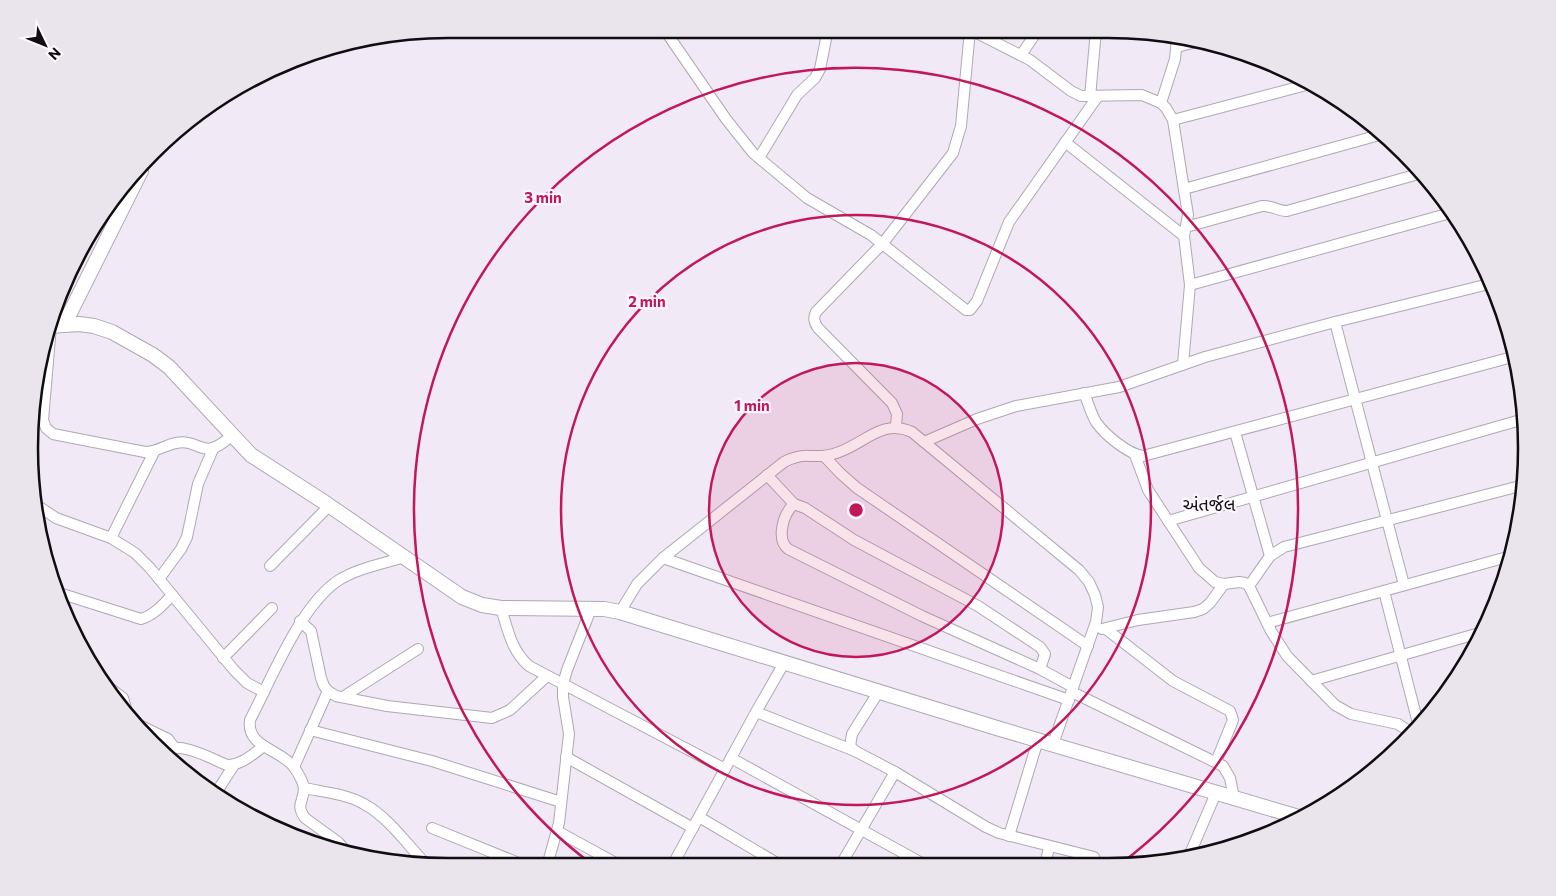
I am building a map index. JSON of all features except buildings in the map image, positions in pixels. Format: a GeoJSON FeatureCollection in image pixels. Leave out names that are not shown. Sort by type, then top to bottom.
{"type":"FeatureCollection","features":[{"type":"Feature","properties":{"kind":"street"},"geometry":{"type":"LineString","coordinates":[[670,38],[740,138],[759,158],[807,198],[862,228],[883,243],[966,310],[970,310],[977,301],[1009,222],[1065,142],[1094,96],[1096,38]]}},
{"type":"Feature","properties":{"kind":"street"},"geometry":{"type":"LineString","coordinates":[[759,158],[798,95],[820,69],[826,38]]}},
{"type":"Feature","properties":{"kind":"street"},"geometry":{"type":"LineString","coordinates":[[896,426],[897,414],[892,403],[818,328],[814,322],[814,317],[816,312],[883,243],[953,153],[961,126],[969,38]]}},
{"type":"Feature","properties":{"kind":"street"},"geometry":{"type":"LineString","coordinates":[[986,38],[1036,64],[1071,91],[1081,96],[1142,95],[1161,103],[1166,108],[1173,120],[1188,215],[1185,231],[1190,285],[1183,364]]}},
{"type":"Feature","properties":{"kind":"street"},"geometry":{"type":"LineString","coordinates":[[1021,55],[1033,38]]}},
{"type":"Feature","properties":{"kind":"street"},"geometry":{"type":"LineString","coordinates":[[1161,103],[1175,59],[1177,43]]}},
{"type":"Feature","properties":{"kind":"street"},"geometry":{"type":"LineString","coordinates":[[1173,120],[1302,86]]}},
{"type":"Feature","properties":{"kind":"street"},"geometry":{"type":"LineString","coordinates":[[1184,189],[1375,136]]}},
{"type":"Feature","properties":{"kind":"street"},"geometry":{"type":"LineString","coordinates":[[1065,142],[1185,231]]}},
{"type":"Feature","properties":{"kind":"street"},"geometry":{"type":"LineString","coordinates":[[1185,231],[1262,206],[1268,205],[1282,211],[1287,211],[1415,175]]}},
{"type":"Feature","properties":{"kind":"street"},"geometry":{"type":"LineString","coordinates":[[57,322],[135,182]]}},
{"type":"Feature","properties":{"kind":"street"},"geometry":{"type":"LineString","coordinates":[[1190,285],[1445,214]]}},
{"type":"Feature","properties":{"kind":"street"},"geometry":{"type":"LineString","coordinates":[[924,442],[1002,410],[1119,387],[1183,364],[1335,322],[1484,285]]}},
{"type":"Feature","properties":{"kind":"street"},"geometry":{"type":"LineString","coordinates":[[1335,322],[1404,585]]}},
{"type":"Feature","properties":{"kind":"street"},"geometry":{"type":"LineString","coordinates":[[56,326],[94,326],[112,332],[153,355],[169,367],[232,436],[258,460],[462,597],[482,605],[502,608],[604,609],[620,612],[1038,740],[1292,815]]}},
{"type":"Feature","properties":{"kind":"street"},"geometry":{"type":"LineString","coordinates":[[54,331],[43,420],[46,428],[53,434],[146,452],[154,452],[178,443],[186,443],[203,449],[213,449],[222,445],[232,436]]}},
{"type":"Feature","properties":{"kind":"street"},"geometry":{"type":"LineString","coordinates":[[1084,393],[1096,422],[1128,451],[1135,455],[1152,455],[1509,358]]}},
{"type":"Feature","properties":{"kind":"street"},"geometry":{"type":"LineString","coordinates":[[1168,521],[1518,421]]}},
{"type":"Feature","properties":{"kind":"street"},"geometry":{"type":"LineString","coordinates":[[620,612],[637,584],[663,558],[784,462],[795,457],[808,455],[825,457],[851,447],[879,431],[896,426],[902,427],[912,432],[1079,570],[1089,582],[1098,608],[1093,631],[1053,744]]}},
{"type":"Feature","properties":{"kind":"street"},"geometry":{"type":"LineString","coordinates":[[1235,432],[1270,556]]}},
{"type":"Feature","properties":{"kind":"street"},"geometry":{"type":"LineString","coordinates":[[159,579],[181,549],[187,537],[198,484],[213,449]]}},
{"type":"Feature","properties":{"kind":"street"},"geometry":{"type":"LineString","coordinates":[[111,538],[154,452]]}},
{"type":"Feature","properties":{"kind":"street"},"geometry":{"type":"LineString","coordinates":[[1135,455],[1148,490],[1199,568],[1215,582],[1224,584],[1245,582],[1287,656],[1335,705],[1344,711],[1398,724],[1406,730]]}},
{"type":"Feature","properties":{"kind":"street"},"geometry":{"type":"LineString","coordinates":[[825,457],[857,488],[1088,646]]}},
{"type":"Feature","properties":{"kind":"street"},"geometry":{"type":"LineString","coordinates":[[767,475],[794,504],[805,508],[854,540],[978,606],[1040,647],[1045,654],[1040,669]]}},
{"type":"Feature","properties":{"kind":"street"},"geometry":{"type":"LineString","coordinates":[[1248,586],[1270,556],[1284,547],[1517,487]]}},
{"type":"Feature","properties":{"kind":"street"},"geometry":{"type":"LineString","coordinates":[[794,504],[786,514],[782,538],[782,543],[788,549],[922,616],[1040,669],[1071,693]]}},
{"type":"Feature","properties":{"kind":"street"},"geometry":{"type":"LineString","coordinates":[[270,566],[329,506]]}},
{"type":"Feature","properties":{"kind":"street"},"geometry":{"type":"LineString","coordinates":[[42,509],[56,518],[111,538],[135,553],[159,579],[223,658],[247,683],[264,692]]}},
{"type":"Feature","properties":{"kind":"street"},"geometry":{"type":"LineString","coordinates":[[340,844],[304,818],[300,812],[299,807],[304,788],[294,767],[283,757],[252,737],[248,729],[250,720],[300,621],[316,602],[339,580],[352,573],[404,557]]}},
{"type":"Feature","properties":{"kind":"street"},"geometry":{"type":"LineString","coordinates":[[663,558],[1071,693],[1223,766],[1230,778],[1234,798]]}},
{"type":"Feature","properties":{"kind":"street"},"geometry":{"type":"LineString","coordinates":[[1267,623],[1504,558]]}},
{"type":"Feature","properties":{"kind":"street"},"geometry":{"type":"LineString","coordinates":[[1093,631],[1138,620],[1203,609],[1210,603],[1224,584]]}},
{"type":"Feature","properties":{"kind":"street"},"geometry":{"type":"LineString","coordinates":[[1384,591],[1417,719]]}},
{"type":"Feature","properties":{"kind":"street"},"geometry":{"type":"LineString","coordinates":[[65,595],[141,619],[148,617],[156,611],[172,595]]}},
{"type":"Feature","properties":{"kind":"street"},"geometry":{"type":"LineString","coordinates":[[223,658],[272,608]]}},
{"type":"Feature","properties":{"kind":"street"},"geometry":{"type":"LineString","coordinates":[[502,608],[513,647],[518,657],[528,666],[725,770]]}},
{"type":"Feature","properties":{"kind":"street"},"geometry":{"type":"LineString","coordinates":[[549,858],[557,831],[569,734],[563,697],[564,684],[567,670],[591,609]]}},
{"type":"Feature","properties":{"kind":"street"},"geometry":{"type":"LineString","coordinates":[[300,621],[312,631],[321,678],[328,691],[343,698],[387,706],[492,718],[510,710],[547,676]]}},
{"type":"Feature","properties":{"kind":"street"},"geometry":{"type":"LineString","coordinates":[[1106,629],[1173,681],[1230,711],[1233,720],[1216,762]]}},
{"type":"Feature","properties":{"kind":"street"},"geometry":{"type":"LineString","coordinates":[[1311,681],[1474,635]]}},
{"type":"Feature","properties":{"kind":"street"},"geometry":{"type":"LineString","coordinates":[[343,698],[418,649]]}},
{"type":"Feature","properties":{"kind":"street"},"geometry":{"type":"LineString","coordinates":[[676,858],[784,663]]}},
{"type":"Feature","properties":{"kind":"street"},"geometry":{"type":"LineString","coordinates":[[294,767],[328,691]]}},
{"type":"Feature","properties":{"kind":"street"},"geometry":{"type":"LineString","coordinates":[[855,751],[850,746],[852,734],[879,691]]}},
{"type":"Feature","properties":{"kind":"street"},"geometry":{"type":"LineString","coordinates":[[756,712],[855,751],[895,772],[986,827],[1049,847],[1094,857]]}},
{"type":"Feature","properties":{"kind":"street"},"geometry":{"type":"LineString","coordinates":[[310,730],[432,761],[561,802]]}},
{"type":"Feature","properties":{"kind":"street"},"geometry":{"type":"LineString","coordinates":[[151,731],[168,739],[170,748],[183,748],[227,765],[234,765],[244,761],[264,746]]}},
{"type":"Feature","properties":{"kind":"street"},"geometry":{"type":"LineString","coordinates":[[1010,836],[1038,740]]}},
{"type":"Feature","properties":{"kind":"street"},"geometry":{"type":"LineString","coordinates":[[566,756],[693,828]]}},
{"type":"Feature","properties":{"kind":"street"},"geometry":{"type":"LineString","coordinates":[[731,758],[913,858]]}},
{"type":"Feature","properties":{"kind":"street"},"geometry":{"type":"LineString","coordinates":[[219,788],[234,765]]}},
{"type":"Feature","properties":{"kind":"street"},"geometry":{"type":"LineString","coordinates":[[844,858],[895,772]]}},
{"type":"Feature","properties":{"kind":"street"},"geometry":{"type":"LineString","coordinates":[[304,788],[351,798],[365,805],[387,822],[420,858]]}},
{"type":"Feature","properties":{"kind":"street"},"geometry":{"type":"LineString","coordinates":[[1191,850],[1216,793]]}},
{"type":"Feature","properties":{"kind":"street"},"geometry":{"type":"LineString","coordinates":[[699,817],[768,858]]}},
{"type":"Feature","properties":{"kind":"street"},"geometry":{"type":"LineString","coordinates":[[432,828],[506,858]]}},
{"type":"Feature","properties":{"kind":"street"},"geometry":{"type":"LineString","coordinates":[[557,831],[606,858]]}},
{"type":"Feature","properties":{"kind":"street"},"geometry":{"type":"LineString","coordinates":[[1047,858],[1049,847]]}},
{"type":"Feature","properties":{"kind":"district","name":"અંતર્જલ"},"geometry":{"type":"Point","coordinates":[1209,505]}}]}
